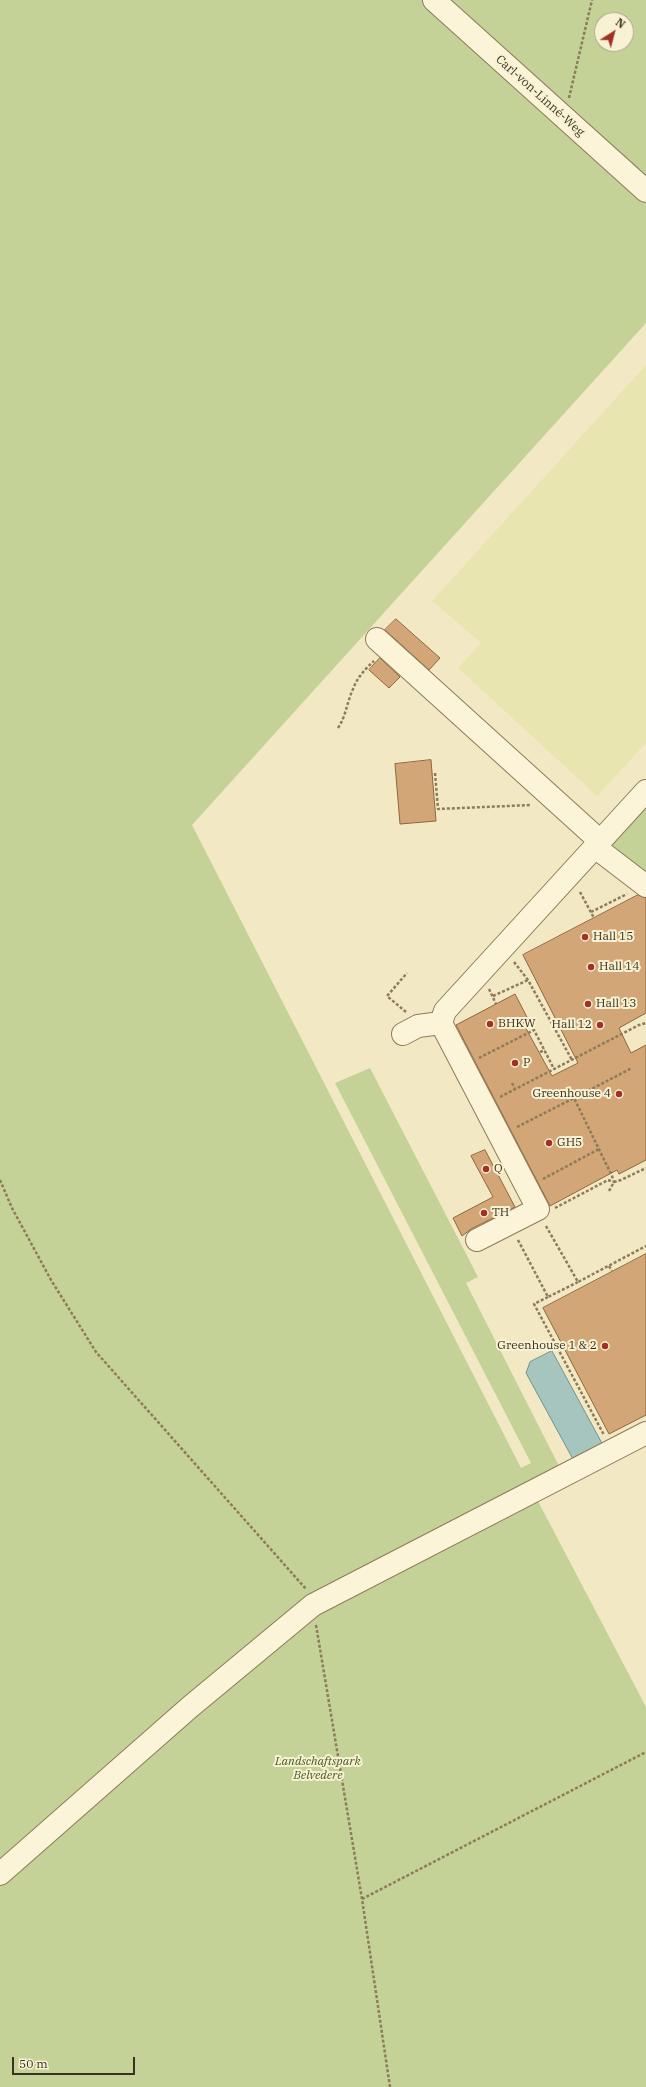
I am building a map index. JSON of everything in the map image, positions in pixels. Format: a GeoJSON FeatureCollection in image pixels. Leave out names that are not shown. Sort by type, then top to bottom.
{"type":"FeatureCollection","features":[{"type":"Feature","properties":{"kind":"street","name":"Carl-von-Linné-Weg"},"geometry":{"type":"LineString","coordinates":[[434,0],[646,191]]}},
{"type":"Feature","properties":{"kind":"street"},"geometry":{"type":"LineString","coordinates":[[382,643],[557,803],[598,844],[639,889]]}},
{"type":"Feature","properties":{"kind":"street"},"geometry":{"type":"LineString","coordinates":[[477,1240],[509,1223],[539,1212],[441,1023],[444,1011],[646,791]]}},
{"type":"Feature","properties":{"kind":"street"},"geometry":{"type":"LineString","coordinates":[[410,1030],[441,1023]]}},
{"type":"Feature","properties":{"kind":"street"},"geometry":{"type":"LineString","coordinates":[[0,1874],[190,1707],[313,1605],[526,1494],[646,1434]]}},
{"type":"Feature","properties":{"kind":"path"},"geometry":{"type":"LineString","coordinates":[[565,118],[592,0]]}},
{"type":"Feature","properties":{"kind":"path"},"geometry":{"type":"LineString","coordinates":[[338,728],[344,719],[353,689],[362,672],[382,643]]}},
{"type":"Feature","properties":{"kind":"path"},"geometry":{"type":"LineString","coordinates":[[435,773],[438,809],[505,808],[557,803]]}},
{"type":"Feature","properties":{"kind":"path"},"geometry":{"type":"LineString","coordinates":[[570,874],[594,918]]}},
{"type":"Feature","properties":{"kind":"path"},"geometry":{"type":"LineString","coordinates":[[592,912],[639,889]]}},
{"type":"Feature","properties":{"kind":"path"},"geometry":{"type":"LineString","coordinates":[[503,948],[528,980],[572,1060]]}},
{"type":"Feature","properties":{"kind":"path"},"geometry":{"type":"LineString","coordinates":[[407,973],[387,996],[409,1015],[410,1030]]}},
{"type":"Feature","properties":{"kind":"path"},"geometry":{"type":"LineString","coordinates":[[493,996],[528,980]]}},
{"type":"Feature","properties":{"kind":"path"},"geometry":{"type":"LineString","coordinates":[[484,1105],[639,1025],[646,1024]]}},
{"type":"Feature","properties":{"kind":"path"},"geometry":{"type":"LineString","coordinates":[[463,1067],[534,1030],[554,1069]]}},
{"type":"Feature","properties":{"kind":"path"},"geometry":{"type":"LineString","coordinates":[[540,1052],[544,1050]]}},
{"type":"Feature","properties":{"kind":"path"},"geometry":{"type":"LineString","coordinates":[[500,1136],[632,1068]]}},
{"type":"Feature","properties":{"kind":"path"},"geometry":{"type":"LineString","coordinates":[[512,1083],[515,1089]]}},
{"type":"Feature","properties":{"kind":"path"},"geometry":{"type":"LineString","coordinates":[[574,1098],[612,1176],[614,1182],[609,1191]]}},
{"type":"Feature","properties":{"kind":"path"},"geometry":{"type":"LineString","coordinates":[[527,1188],[599,1149]]}},
{"type":"Feature","properties":{"kind":"path"},"geometry":{"type":"LineString","coordinates":[[578,1282],[539,1212],[608,1180],[614,1182],[621,1180],[646,1168]]}},
{"type":"Feature","properties":{"kind":"path"},"geometry":{"type":"LineString","coordinates":[[0,1180],[12,1208],[51,1280],[96,1352],[310,1594],[362,1899],[390,2087]]}},
{"type":"Feature","properties":{"kind":"path"},"geometry":{"type":"LineString","coordinates":[[509,1223],[548,1297]]}},
{"type":"Feature","properties":{"kind":"path"},"geometry":{"type":"LineString","coordinates":[[612,1452],[534,1304],[646,1246]]}},
{"type":"Feature","properties":{"kind":"path"},"geometry":{"type":"LineString","coordinates":[[609,1266],[612,1271]]}},
{"type":"Feature","properties":{"kind":"path"},"geometry":{"type":"LineString","coordinates":[[362,1899],[646,1752]]}},
{"type":"Feature","properties":{"kind":"shaded area"},"geometry":{"type":"Polygon","coordinates":[[[646,365],[646,743],[597,796],[458,668],[481,643],[432,601],[646,365]]]}},
{"type":"Feature","properties":{"kind":"green space","name":"Landschaftspark Belvedere"},"geometry":{"type":"Polygon","coordinates":[[[0,0],[646,0],[646,323],[192,825],[521,1468],[531,1463],[335,1083],[370,1068],[478,1277],[466,1283],[561,1470],[530,1486],[646,1707],[646,2087],[0,2087],[0,0]]]}},
{"type":"Feature","properties":{"kind":"green space"},"geometry":{"type":"Polygon","coordinates":[[[646,805],[646,873],[609,846],[646,805]]]}},
{"type":"Feature","properties":{"kind":"water"},"geometry":{"type":"Polygon","coordinates":[[[552,1351],[604,1447],[574,1461],[526,1373],[530,1362],[552,1351]]]}},
{"type":"Feature","properties":{"kind":"building"},"geometry":{"type":"Polygon","coordinates":[[[396,619],[440,658],[429,670],[385,630],[396,619]]]}},
{"type":"Feature","properties":{"kind":"building"},"geometry":{"type":"Polygon","coordinates":[[[380,658],[400,677],[389,688],[369,670],[380,658]]]}},
{"type":"Feature","properties":{"kind":"building"},"geometry":{"type":"Polygon","coordinates":[[[431,760],[436,821],[400,824],[395,764],[431,760]]]}},
{"type":"Feature","properties":{"kind":"building"},"geometry":{"type":"Polygon","coordinates":[[[638,895],[646,898],[646,1013],[619,1028],[631,1053],[646,1045],[646,1160],[619,1174],[617,1170],[550,1206],[456,1025],[515,994],[529,1021],[523,1023],[552,1076],[578,1063],[523,955],[638,895]]]}},
{"type":"Feature","properties":{"kind":"building","name":"TH"},"geometry":{"type":"Polygon","coordinates":[[[485,1150],[515,1207],[471,1229],[462,1236],[453,1218],[493,1197],[471,1156],[485,1150]]]}},
{"type":"Feature","properties":{"kind":"building","name":"Greenhouse 1 & 2"},"geometry":{"type":"Polygon","coordinates":[[[646,1254],[646,1415],[609,1434],[543,1308],[646,1254]]]}},
{"type":"Feature","properties":{"kind":"place","name":"Hall 15"},"geometry":{"type":"Point","coordinates":[585,937]}},
{"type":"Feature","properties":{"kind":"place","name":"Hall 14"},"geometry":{"type":"Point","coordinates":[591,967]}},
{"type":"Feature","properties":{"kind":"place","name":"Hall 13"},"geometry":{"type":"Point","coordinates":[588,1004]}},
{"type":"Feature","properties":{"kind":"place","name":"BHKW"},"geometry":{"type":"Point","coordinates":[490,1024]}},
{"type":"Feature","properties":{"kind":"place","name":"Hall 12"},"geometry":{"type":"Point","coordinates":[600,1025]}},
{"type":"Feature","properties":{"kind":"place","name":"P"},"geometry":{"type":"Point","coordinates":[515,1063]}},
{"type":"Feature","properties":{"kind":"place","name":"Greenhouse 4"},"geometry":{"type":"Point","coordinates":[619,1094]}},
{"type":"Feature","properties":{"kind":"place","name":"GH5"},"geometry":{"type":"Point","coordinates":[549,1143]}},
{"type":"Feature","properties":{"kind":"place","name":"Q"},"geometry":{"type":"Point","coordinates":[486,1169]}},
{"type":"Feature","properties":{"kind":"place","name":"TH"},"geometry":{"type":"Point","coordinates":[484,1213]}},
{"type":"Feature","properties":{"kind":"place","name":"Greenhouse 1 & 2"},"geometry":{"type":"Point","coordinates":[605,1346]}}]}
